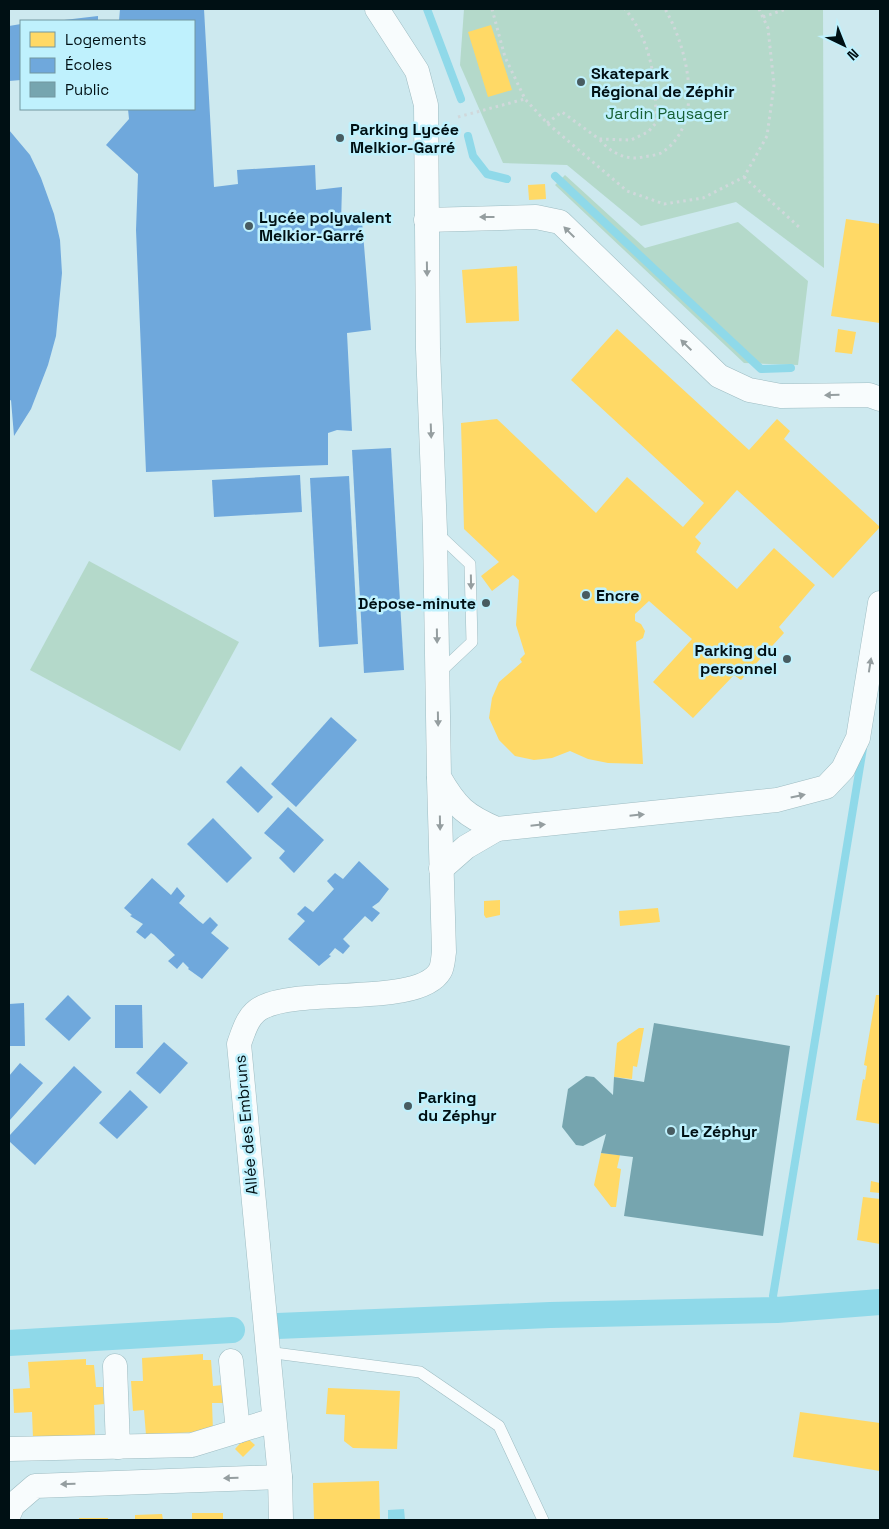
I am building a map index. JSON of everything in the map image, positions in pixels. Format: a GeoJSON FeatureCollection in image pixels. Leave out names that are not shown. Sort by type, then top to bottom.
{"type":"FeatureCollection","features":[{"type":"Feature","properties":{"kind":"street","name":"Allée des Embruns"},"geometry":{"type":"LineString","coordinates":[[281,1520],[280,1477],[239,1044],[247,1022],[263,1007],[292,999],[384,993],[422,986],[440,972],[444,952],[435,531],[428,349],[426,105],[417,71],[377,9]]}},
{"type":"Feature","properties":{"kind":"street"},"geometry":{"type":"LineString","coordinates":[[426,220],[536,217],[560,222],[720,376],[749,390],[781,396],[869,395],[880,399]]}},
{"type":"Feature","properties":{"kind":"street"},"geometry":{"type":"LineString","coordinates":[[441,869],[466,847],[497,829],[777,800],[826,788],[843,768],[858,738],[880,603]]}},
{"type":"Feature","properties":{"kind":"street"},"geometry":{"type":"LineString","coordinates":[[439,777],[452,800],[459,808],[477,820],[497,829]]}},
{"type":"Feature","properties":{"kind":"street"},"geometry":{"type":"LineString","coordinates":[[231,1361],[238,1431]]}},
{"type":"Feature","properties":{"kind":"street"},"geometry":{"type":"LineString","coordinates":[[115,1366],[118,1447]]}},
{"type":"Feature","properties":{"kind":"street"},"geometry":{"type":"LineString","coordinates":[[9,1449],[192,1445],[274,1420]]}},
{"type":"Feature","properties":{"kind":"street"},"geometry":{"type":"LineString","coordinates":[[9,1514],[13,1505],[36,1486],[280,1477]]}},
{"type":"Feature","properties":{"kind":"lane"},"geometry":{"type":"LineString","coordinates":[[435,531],[470,564],[472,642],[437,674]]}},
{"type":"Feature","properties":{"kind":"lane"},"geometry":{"type":"LineString","coordinates":[[267,1352],[420,1372],[499,1426],[543,1520]]}},
{"type":"Feature","properties":{"kind":"path"},"geometry":{"type":"LineString","coordinates":[[492,9],[505,57],[525,99],[547,123],[627,191],[664,204],[704,198],[744,177],[767,136],[774,85],[768,28],[759,9]]}},
{"type":"Feature","properties":{"kind":"path"},"geometry":{"type":"LineString","coordinates":[[599,139],[631,140],[648,132],[656,123],[654,78],[647,47],[637,24],[624,9]]}},
{"type":"Feature","properties":{"kind":"path"},"geometry":{"type":"LineString","coordinates":[[547,123],[562,112],[599,139],[609,150],[634,159],[661,153],[673,143],[685,126],[690,102],[688,75],[675,28],[665,9]]}},
{"type":"Feature","properties":{"kind":"path"},"geometry":{"type":"LineString","coordinates":[[763,17],[786,9]]}},
{"type":"Feature","properties":{"kind":"path"},"geometry":{"type":"LineString","coordinates":[[458,117],[525,99]]}},
{"type":"Feature","properties":{"kind":"path"},"geometry":{"type":"LineString","coordinates":[[744,177],[798,227]]}},
{"type":"Feature","properties":{"kind":"green space","name":"Jardin Paysager"},"geometry":{"type":"Polygon","coordinates":[[[464,9],[823,9],[824,268],[736,202],[641,226],[567,165],[503,163],[460,65],[464,9]]]}},
{"type":"Feature","properties":{"kind":"green space"},"geometry":{"type":"Polygon","coordinates":[[[565,175],[645,248],[738,222],[808,281],[798,365],[744,363],[555,185],[565,175]]]}},
{"type":"Feature","properties":{"kind":"green space"},"geometry":{"type":"Polygon","coordinates":[[[89,561],[239,642],[180,751],[30,670],[89,561]]]}},
{"type":"Feature","properties":{"kind":"water"},"geometry":{"type":"Polygon","coordinates":[[[404,1509],[405,1520],[388,1520],[388,1510],[404,1509]]]}},
{"type":"Feature","properties":{"kind":"building: Logements"},"geometry":{"type":"Polygon","coordinates":[[[491,25],[512,90],[488,97],[468,32],[491,25]]]}},
{"type":"Feature","properties":{"kind":"building: Logements"},"geometry":{"type":"Polygon","coordinates":[[[545,184],[546,199],[529,200],[528,185],[545,184]]]}},
{"type":"Feature","properties":{"kind":"building: Logements"},"geometry":{"type":"Polygon","coordinates":[[[846,219],[880,224],[880,323],[831,316],[846,219]]]}},
{"type":"Feature","properties":{"kind":"building: Logements"},"geometry":{"type":"Polygon","coordinates":[[[517,266],[519,321],[466,323],[462,270],[517,266]]]}},
{"type":"Feature","properties":{"kind":"building: Logements"},"geometry":{"type":"Polygon","coordinates":[[[617,329],[749,450],[777,419],[790,431],[784,439],[880,527],[833,578],[737,490],[695,537],[701,543],[696,552],[737,589],[774,548],[815,585],[779,627],[784,633],[741,680],[734,675],[693,718],[653,682],[692,639],[649,601],[635,614],[635,621],[641,624],[645,631],[643,638],[636,642],[643,764],[608,763],[588,759],[570,751],[552,758],[534,760],[515,756],[499,740],[489,718],[492,698],[499,682],[522,662],[520,659],[525,654],[516,625],[519,580],[513,575],[492,591],[481,576],[499,562],[464,529],[461,423],[497,419],[596,513],[627,477],[683,527],[704,503],[571,380],[617,329]]]}},
{"type":"Feature","properties":{"kind":"building: Logements"},"geometry":{"type":"Polygon","coordinates":[[[838,329],[856,332],[852,354],[835,352],[838,329]]]}},
{"type":"Feature","properties":{"kind":"building: Logements"},"geometry":{"type":"Polygon","coordinates":[[[500,900],[500,915],[486,918],[484,915],[484,901],[500,900]]]}},
{"type":"Feature","properties":{"kind":"building: Logements"},"geometry":{"type":"Polygon","coordinates":[[[658,908],[660,922],[620,926],[619,911],[658,908]]]}},
{"type":"Feature","properties":{"kind":"building: Logements"},"geometry":{"type":"Polygon","coordinates":[[[876,995],[880,995],[880,1124],[856,1120],[863,1079],[865,1080],[867,1066],[864,1065],[876,995]]]}},
{"type":"Feature","properties":{"kind":"building: Logements"},"geometry":{"type":"Polygon","coordinates":[[[639,1028],[644,1028],[637,1067],[633,1066],[632,1079],[614,1077],[617,1043],[639,1028]]]}},
{"type":"Feature","properties":{"kind":"building: Logements"},"geometry":{"type":"Polygon","coordinates":[[[601,1153],[620,1155],[617,1168],[621,1169],[616,1207],[611,1207],[594,1185],[601,1153]]]}},
{"type":"Feature","properties":{"kind":"building: Logements"},"geometry":{"type":"Polygon","coordinates":[[[871,1181],[880,1183],[880,1193],[870,1192],[871,1181]]]}},
{"type":"Feature","properties":{"kind":"building: Logements"},"geometry":{"type":"Polygon","coordinates":[[[863,1197],[880,1199],[880,1244],[857,1240],[863,1197]]]}},
{"type":"Feature","properties":{"kind":"building: Logements"},"geometry":{"type":"Polygon","coordinates":[[[203,1354],[203,1360],[211,1360],[213,1386],[223,1385],[224,1403],[212,1403],[213,1431],[146,1435],[144,1410],[133,1411],[131,1381],[143,1381],[142,1358],[203,1354]]]}},
{"type":"Feature","properties":{"kind":"building: Logements"},"geometry":{"type":"Polygon","coordinates":[[[86,1359],[86,1365],[94,1365],[96,1387],[103,1387],[104,1404],[94,1405],[95,1435],[33,1438],[32,1412],[14,1413],[13,1389],[30,1388],[28,1362],[86,1359]]]}},
{"type":"Feature","properties":{"kind":"building: Logements"},"geometry":{"type":"Polygon","coordinates":[[[328,1388],[400,1391],[397,1449],[353,1448],[344,1441],[345,1415],[326,1414],[328,1388]]]}},
{"type":"Feature","properties":{"kind":"building: Logements"},"geometry":{"type":"Polygon","coordinates":[[[800,1412],[880,1423],[880,1471],[793,1457],[800,1412]]]}},
{"type":"Feature","properties":{"kind":"building: Logements"},"geometry":{"type":"Polygon","coordinates":[[[246,1437],[255,1445],[243,1457],[235,1449],[246,1437]]]}},
{"type":"Feature","properties":{"kind":"building: Logements"},"geometry":{"type":"Polygon","coordinates":[[[379,1481],[380,1520],[314,1520],[313,1483],[379,1481]]]}},
{"type":"Feature","properties":{"kind":"building: Logements"},"geometry":{"type":"Polygon","coordinates":[[[192,1513],[223,1513],[223,1520],[192,1520],[192,1513]]]}},
{"type":"Feature","properties":{"kind":"building: Logements"},"geometry":{"type":"Polygon","coordinates":[[[162,1514],[163,1520],[135,1520],[135,1515],[162,1514]]]}},
{"type":"Feature","properties":{"kind":"building: Logements"},"geometry":{"type":"Polygon","coordinates":[[[79,1518],[108,1518],[108,1520],[79,1520],[79,1518]]]}},
{"type":"Feature","properties":{"kind":"building: Écoles","name":"Lycée polyvalent Melkior-Garré"},"geometry":{"type":"Polygon","coordinates":[[[120,9],[204,9],[214,187],[238,184],[237,170],[315,165],[316,190],[342,187],[341,223],[362,221],[371,330],[347,333],[352,431],[337,430],[328,433],[328,465],[146,472],[136,230],[138,174],[106,145],[129,119],[128,110],[195,110],[195,20],[119,20],[120,9]]]}},
{"type":"Feature","properties":{"kind":"building: Écoles"},"geometry":{"type":"Polygon","coordinates":[[[98,16],[98,20],[64,20],[98,16]]]}},
{"type":"Feature","properties":{"kind":"building: Écoles"},"geometry":{"type":"Polygon","coordinates":[[[20,24],[20,80],[9,81],[9,26],[20,24]]]}},
{"type":"Feature","properties":{"kind":"building: Écoles"},"geometry":{"type":"Polygon","coordinates":[[[9,130],[30,155],[41,178],[54,214],[60,240],[62,273],[56,336],[48,365],[31,409],[14,436],[11,400],[9,401],[9,130]]]}},
{"type":"Feature","properties":{"kind":"building: Écoles"},"geometry":{"type":"Polygon","coordinates":[[[391,448],[404,670],[364,673],[352,450],[391,448]]]}},
{"type":"Feature","properties":{"kind":"building: Écoles"},"geometry":{"type":"Polygon","coordinates":[[[300,475],[302,512],[214,517],[212,480],[300,475]]]}},
{"type":"Feature","properties":{"kind":"building: Écoles"},"geometry":{"type":"Polygon","coordinates":[[[349,476],[358,644],[319,647],[310,478],[349,476]]]}},
{"type":"Feature","properties":{"kind":"building: Écoles"},"geometry":{"type":"Polygon","coordinates":[[[331,717],[357,740],[296,807],[271,784],[331,717]]]}},
{"type":"Feature","properties":{"kind":"building: Écoles"},"geometry":{"type":"Polygon","coordinates":[[[241,766],[273,797],[258,813],[226,782],[241,766]]]}},
{"type":"Feature","properties":{"kind":"building: Écoles"},"geometry":{"type":"Polygon","coordinates":[[[288,807],[324,840],[294,873],[279,858],[285,851],[264,833],[288,807]]]}},
{"type":"Feature","properties":{"kind":"building: Écoles"},"geometry":{"type":"Polygon","coordinates":[[[213,818],[252,858],[227,883],[187,844],[213,818]]]}},
{"type":"Feature","properties":{"kind":"building: Écoles"},"geometry":{"type":"Polygon","coordinates":[[[359,861],[389,889],[379,902],[372,907],[380,913],[372,922],[365,916],[343,939],[350,946],[343,954],[335,948],[329,955],[331,956],[319,966],[288,939],[305,921],[297,914],[305,906],[313,912],[334,889],[327,881],[335,873],[343,879],[359,861]]]}},
{"type":"Feature","properties":{"kind":"building: Écoles"},"geometry":{"type":"Polygon","coordinates":[[[152,878],[171,895],[177,887],[185,896],[179,903],[203,924],[210,917],[218,925],[211,933],[229,948],[202,979],[188,969],[183,962],[177,969],[168,961],[175,955],[154,935],[151,933],[145,939],[136,932],[143,924],[130,916],[132,915],[124,908],[152,878]]]}},
{"type":"Feature","properties":{"kind":"building: Écoles"},"geometry":{"type":"Polygon","coordinates":[[[68,995],[91,1018],[69,1041],[45,1019],[68,995]]]}},
{"type":"Feature","properties":{"kind":"building: Écoles"},"geometry":{"type":"Polygon","coordinates":[[[24,1003],[25,1046],[9,1046],[9,1004],[24,1003]]]}},
{"type":"Feature","properties":{"kind":"building: Écoles"},"geometry":{"type":"Polygon","coordinates":[[[115,1005],[142,1005],[143,1048],[115,1048],[115,1005]]]}},
{"type":"Feature","properties":{"kind":"building: Écoles"},"geometry":{"type":"Polygon","coordinates":[[[164,1042],[188,1063],[160,1094],[136,1073],[164,1042]]]}},
{"type":"Feature","properties":{"kind":"building: Écoles"},"geometry":{"type":"Polygon","coordinates":[[[20,1063],[43,1083],[9,1121],[9,1076],[20,1063]]]}},
{"type":"Feature","properties":{"kind":"building: Écoles"},"geometry":{"type":"Polygon","coordinates":[[[74,1066],[102,1092],[35,1165],[9,1141],[9,1136],[74,1066]]]}},
{"type":"Feature","properties":{"kind":"building: Écoles"},"geometry":{"type":"Polygon","coordinates":[[[130,1090],[148,1107],[117,1139],[99,1123],[130,1090]]]}},
{"type":"Feature","properties":{"kind":"building: Public","name":"Le Zéphyr"},"geometry":{"type":"Polygon","coordinates":[[[654,1023],[790,1046],[763,1236],[624,1216],[633,1157],[601,1153],[606,1134],[583,1146],[576,1145],[562,1127],[568,1089],[586,1076],[594,1077],[613,1095],[614,1077],[644,1082],[654,1023]]]}},
{"type":"Feature","properties":{"kind":"waterway"},"geometry":{"type":"LineString","coordinates":[[427,9],[461,99]]}},
{"type":"Feature","properties":{"kind":"waterway"},"geometry":{"type":"LineString","coordinates":[[468,136],[473,156],[487,174],[507,179]]}},
{"type":"Feature","properties":{"kind":"waterway"},"geometry":{"type":"LineString","coordinates":[[555,176],[761,369],[791,368]]}},
{"type":"Feature","properties":{"kind":"waterway"},"geometry":{"type":"LineString","coordinates":[[777,1310],[773,1296],[863,748]]}},
{"type":"Feature","properties":{"kind":"waterway"},"geometry":{"type":"LineString","coordinates":[[277,1326],[550,1315],[777,1310],[880,1302]]}},
{"type":"Feature","properties":{"kind":"waterway"},"geometry":{"type":"LineString","coordinates":[[9,1343],[232,1330]]}},
{"type":"Feature","properties":{"kind":"place","name":"Skatepark Régional de Zéphir"},"geometry":{"type":"Point","coordinates":[581,82]}},
{"type":"Feature","properties":{"kind":"place","name":"Parking Lycée Melkior-Garré"},"geometry":{"type":"Point","coordinates":[340,138]}},
{"type":"Feature","properties":{"kind":"place","name":"Lycée polyvalent Melkior-Garré"},"geometry":{"type":"Point","coordinates":[249,226]}},
{"type":"Feature","properties":{"kind":"place","name":"Encre"},"geometry":{"type":"Point","coordinates":[586,595]}},
{"type":"Feature","properties":{"kind":"place","name":"Dépose-minute"},"geometry":{"type":"Point","coordinates":[486,603]}},
{"type":"Feature","properties":{"kind":"place","name":"Parking du personnel"},"geometry":{"type":"Point","coordinates":[787,659]}},
{"type":"Feature","properties":{"kind":"place","name":"Parking du Zéphyr"},"geometry":{"type":"Point","coordinates":[408,1106]}},
{"type":"Feature","properties":{"kind":"place","name":"Le Zéphyr"},"geometry":{"type":"Point","coordinates":[671,1131]}}]}
